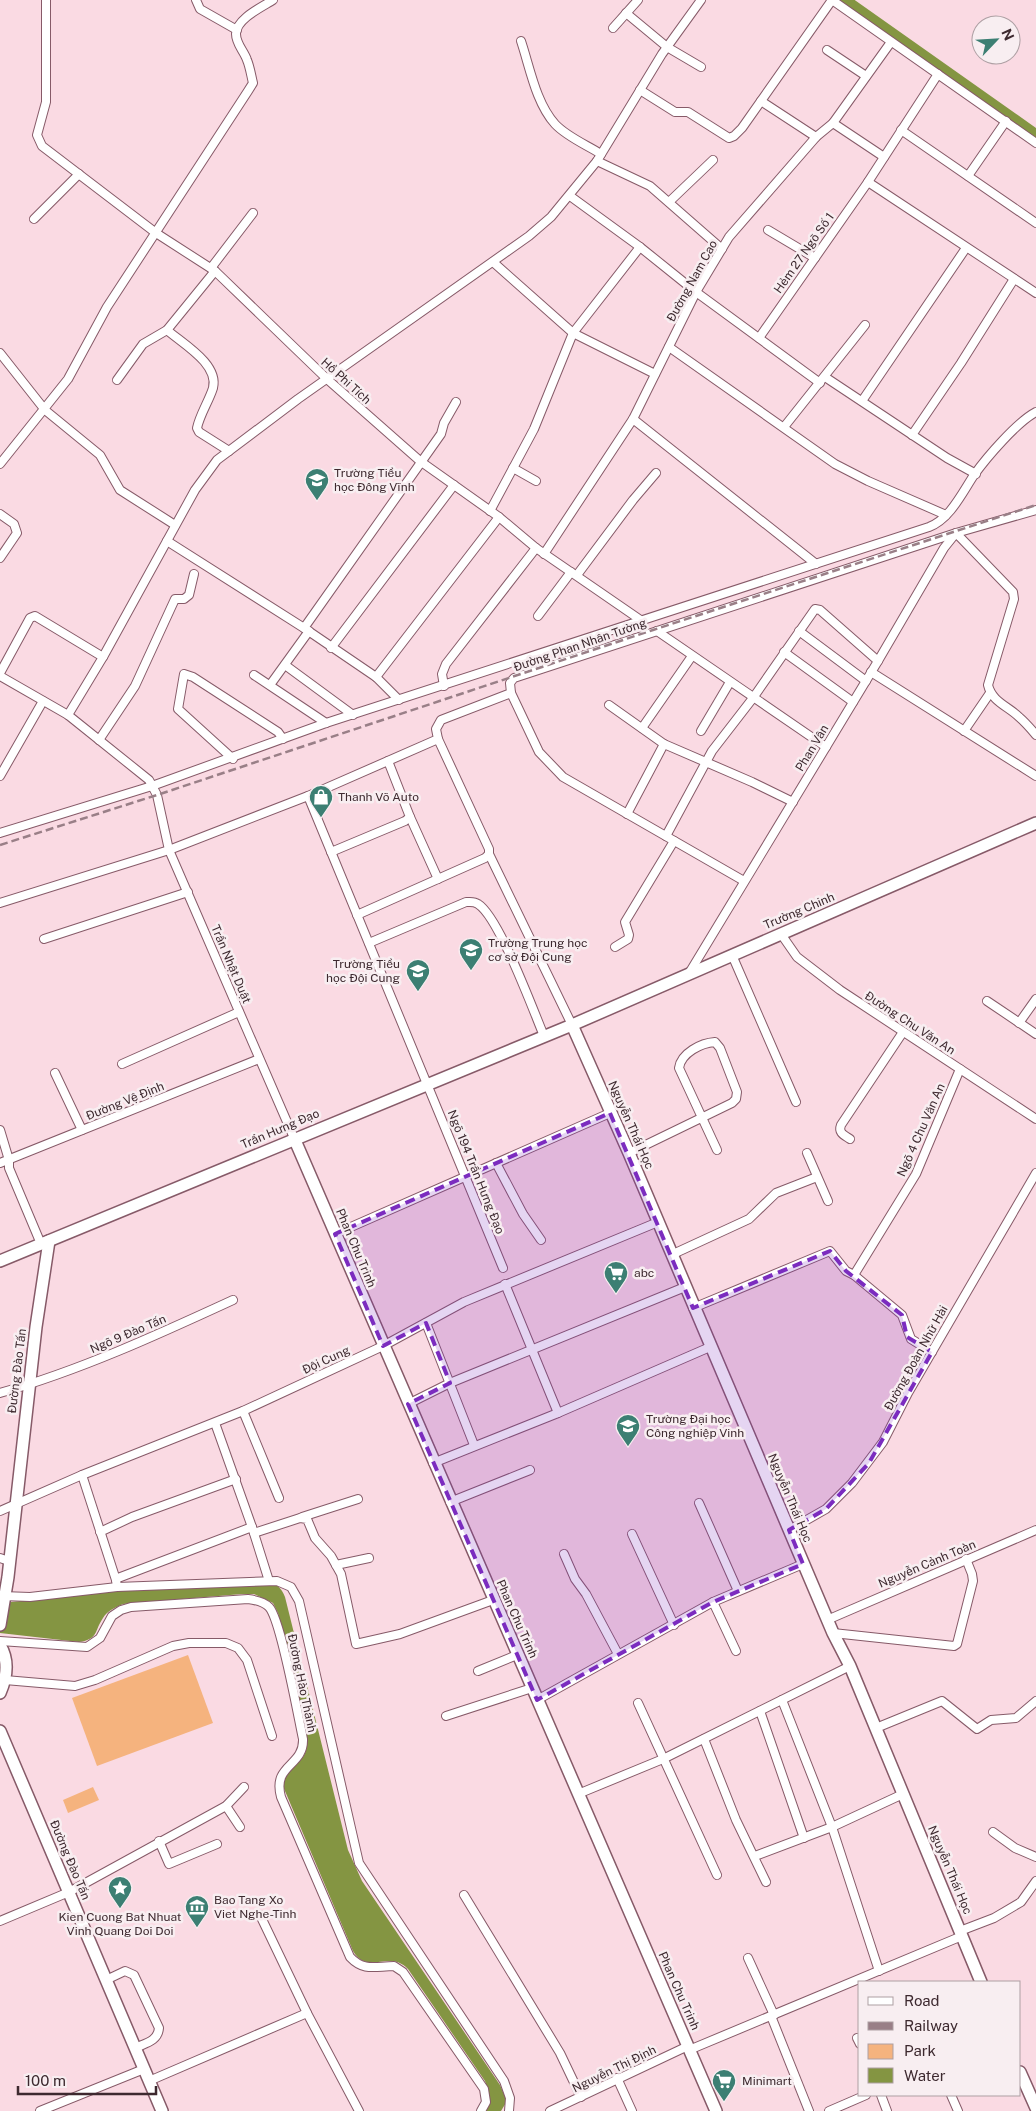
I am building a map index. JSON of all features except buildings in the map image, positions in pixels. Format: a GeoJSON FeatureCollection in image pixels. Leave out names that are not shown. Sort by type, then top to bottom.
{"type":"FeatureCollection","features":[{"type":"Feature","properties":{"kind":"main road","name":"Trường Chinh"},"geometry":{"type":"LineString","coordinates":[[572,1025],[1036,823]]}},
{"type":"Feature","properties":{"kind":"main road","name":"Trần Hưng Đạo"},"geometry":{"type":"LineString","coordinates":[[0,1261],[294,1138],[572,1025]]}},
{"type":"Feature","properties":{"kind":"main road","name":"Nguyễn Thái Học"},"geometry":{"type":"LineString","coordinates":[[572,1025],[629,1153],[693,1308],[833,1634],[850,1666],[981,1981]]}},
{"type":"Feature","properties":{"kind":"main road","name":"Phan Chu Trinh"},"geometry":{"type":"LineString","coordinates":[[294,1138],[433,1463],[716,2111]]}},
{"type":"Feature","properties":{"kind":"main road","name":"Đường Đào Tấn"},"geometry":{"type":"LineString","coordinates":[[0,1625],[4,1559],[15,1504],[45,1242]]}},
{"type":"Feature","properties":{"kind":"main road"},"geometry":{"type":"LineString","coordinates":[[0,1643],[6,1661],[5,1680],[0,1693]]}},
{"type":"Feature","properties":{"kind":"main road","name":"Đường Đào Tấn"},"geometry":{"type":"LineString","coordinates":[[0,1731],[3,1750],[69,1892],[162,2111]]}},
{"type":"Feature","properties":{"kind":"main road"},"geometry":{"type":"LineString","coordinates":[[1021,2074],[1035,2103]]}},
{"type":"Feature","properties":{"kind":"street","name":"Hồ Phi Tích"},"geometry":{"type":"LineString","coordinates":[[46,0],[46,102],[37,135],[44,148],[156,233],[213,269],[326,379],[420,461],[499,517],[544,554],[642,621]]}},
{"type":"Feature","properties":{"kind":"street"},"geometry":{"type":"LineString","coordinates":[[196,0],[200,9],[237,30]]}},
{"type":"Feature","properties":{"kind":"street"},"geometry":{"type":"LineString","coordinates":[[0,464],[68,379],[107,307],[253,83],[247,59],[238,44],[236,33],[245,19],[273,0]]}},
{"type":"Feature","properties":{"kind":"street"},"geometry":{"type":"LineString","coordinates":[[613,28],[638,0]]}},
{"type":"Feature","properties":{"kind":"street"},"geometry":{"type":"LineString","coordinates":[[68,715],[103,657],[195,490],[217,460],[326,379],[529,236],[551,217],[599,158],[667,47],[701,0]]}},
{"type":"Feature","properties":{"kind":"street"},"geometry":{"type":"LineString","coordinates":[[640,90],[675,112],[688,112],[728,138],[734,136],[742,128],[832,0],[1036,143]]}},
{"type":"Feature","properties":{"kind":"street"},"geometry":{"type":"LineString","coordinates":[[626,13],[667,47],[701,66]]}},
{"type":"Feature","properties":{"kind":"street"},"geometry":{"type":"LineString","coordinates":[[521,42],[538,93],[553,122],[599,158],[650,186],[722,249]]}},
{"type":"Feature","properties":{"kind":"street","name":"Đường Nam Cao"},"geometry":{"type":"LineString","coordinates":[[544,554],[633,419],[696,292],[729,237],[816,137],[833,123],[891,42]]}},
{"type":"Feature","properties":{"kind":"street"},"geometry":{"type":"LineString","coordinates":[[827,50],[866,76]]}},
{"type":"Feature","properties":{"kind":"street","name":"Hẻm 27 Ngõ Số 1"},"geometry":{"type":"LineString","coordinates":[[759,338],[868,182],[938,74]]}},
{"type":"Feature","properties":{"kind":"street"},"geometry":{"type":"LineString","coordinates":[[761,101],[816,137]]}},
{"type":"Feature","properties":{"kind":"street"},"geometry":{"type":"LineString","coordinates":[[968,176],[1006,121]]}},
{"type":"Feature","properties":{"kind":"street"},"geometry":{"type":"LineString","coordinates":[[833,123],[884,157]]}},
{"type":"Feature","properties":{"kind":"street"},"geometry":{"type":"LineString","coordinates":[[901,130],[1036,223]]}},
{"type":"Feature","properties":{"kind":"street"},"geometry":{"type":"LineString","coordinates":[[669,202],[713,160]]}},
{"type":"Feature","properties":{"kind":"street"},"geometry":{"type":"LineString","coordinates":[[34,219],[79,174]]}},
{"type":"Feature","properties":{"kind":"street"},"geometry":{"type":"LineString","coordinates":[[868,182],[1036,293]]}},
{"type":"Feature","properties":{"kind":"street"},"geometry":{"type":"LineString","coordinates":[[570,196],[759,338],[823,380],[862,401],[947,458],[976,474]]}},
{"type":"Feature","properties":{"kind":"street"},"geometry":{"type":"LineString","coordinates":[[117,380],[143,344],[167,330],[253,213]]}},
{"type":"Feature","properties":{"kind":"street"},"geometry":{"type":"LineString","coordinates":[[768,230],[815,258]]}},
{"type":"Feature","properties":{"kind":"street"},"geometry":{"type":"LineString","coordinates":[[490,511],[534,429],[573,333],[640,247]]}},
{"type":"Feature","properties":{"kind":"street"},"geometry":{"type":"LineString","coordinates":[[862,401],[966,248]]}},
{"type":"Feature","properties":{"kind":"street"},"geometry":{"type":"LineString","coordinates":[[493,262],[573,333],[655,374]]}},
{"type":"Feature","properties":{"kind":"street"},"geometry":{"type":"LineString","coordinates":[[912,435],[966,356],[1014,279]]}},
{"type":"Feature","properties":{"kind":"street"},"geometry":{"type":"LineString","coordinates":[[784,427],[865,325]]}},
{"type":"Feature","properties":{"kind":"street"},"geometry":{"type":"LineString","coordinates":[[167,330],[209,366],[214,381],[213,389],[197,425],[198,429],[229,451]]}},
{"type":"Feature","properties":{"kind":"street"},"geometry":{"type":"LineString","coordinates":[[669,346],[835,464],[946,515]]}},
{"type":"Feature","properties":{"kind":"street"},"geometry":{"type":"LineString","coordinates":[[0,354],[45,410],[100,454],[120,490],[176,525]]}},
{"type":"Feature","properties":{"kind":"street"},"geometry":{"type":"LineString","coordinates":[[270,686],[420,461],[441,434],[444,422],[456,402]]}},
{"type":"Feature","properties":{"kind":"street"},"geometry":{"type":"LineString","coordinates":[[0,833],[152,786],[232,759],[326,723],[929,527],[940,522],[976,474],[1025,418],[1036,412]]}},
{"type":"Feature","properties":{"kind":"street"},"geometry":{"type":"LineString","coordinates":[[633,419],[816,564]]}},
{"type":"Feature","properties":{"kind":"street"},"geometry":{"type":"LineString","coordinates":[[513,468],[536,481]]}},
{"type":"Feature","properties":{"kind":"street"},"geometry":{"type":"LineString","coordinates":[[538,616],[656,473]]}},
{"type":"Feature","properties":{"kind":"street"},"geometry":{"type":"LineString","coordinates":[[331,648],[454,485]]}},
{"type":"Feature","properties":{"kind":"street","name":"Đường Phan Nhân Tường"},"geometry":{"type":"LineString","coordinates":[[511,693],[510,682],[514,678],[956,533],[1036,510]]}},
{"type":"Feature","properties":{"kind":"street"},"geometry":{"type":"LineString","coordinates":[[0,514],[14,524],[17,533],[0,558]]}},
{"type":"Feature","properties":{"kind":"street"},"geometry":{"type":"LineString","coordinates":[[376,677],[499,517]]}},
{"type":"Feature","properties":{"kind":"street"},"geometry":{"type":"LineString","coordinates":[[956,533],[1013,592],[1014,600],[988,685],[990,693],[995,699],[1019,716],[1036,735]]}},
{"type":"Feature","properties":{"kind":"street","name":"Phan Vân"},"geometry":{"type":"LineString","coordinates":[[688,975],[944,548],[956,533]]}},
{"type":"Feature","properties":{"kind":"street"},"geometry":{"type":"LineString","coordinates":[[167,541],[376,677],[399,700]]}},
{"type":"Feature","properties":{"kind":"street"},"geometry":{"type":"LineString","coordinates":[[444,686],[442,674],[446,664],[536,548]]}},
{"type":"Feature","properties":{"kind":"street"},"geometry":{"type":"LineString","coordinates":[[99,740],[135,686],[175,599],[179,597],[184,599],[189,594],[194,574]]}},
{"type":"Feature","properties":{"kind":"street"},"geometry":{"type":"LineString","coordinates":[[614,947],[628,939],[630,935],[625,922],[670,839],[712,751],[754,698],[812,611],[817,609],[878,661]]}},
{"type":"Feature","properties":{"kind":"street"},"geometry":{"type":"LineString","coordinates":[[103,657],[35,616],[30,618],[0,674],[68,715],[149,780],[152,786]]}},
{"type":"Feature","properties":{"kind":"street"},"geometry":{"type":"LineString","coordinates":[[657,631],[826,747]]}},
{"type":"Feature","properties":{"kind":"street"},"geometry":{"type":"LineString","coordinates":[[799,631],[866,681]]}},
{"type":"Feature","properties":{"kind":"street"},"geometry":{"type":"LineString","coordinates":[[784,652],[853,702]]}},
{"type":"Feature","properties":{"kind":"street"},"geometry":{"type":"LineString","coordinates":[[642,728],[692,656]]}},
{"type":"Feature","properties":{"kind":"street"},"geometry":{"type":"LineString","coordinates":[[285,665],[353,715]]}},
{"type":"Feature","properties":{"kind":"street"},"geometry":{"type":"LineString","coordinates":[[871,672],[1036,776]]}},
{"type":"Feature","properties":{"kind":"street"},"geometry":{"type":"LineString","coordinates":[[232,759],[178,709],[184,674],[188,674],[271,727],[283,739]]}},
{"type":"Feature","properties":{"kind":"street"},"geometry":{"type":"LineString","coordinates":[[254,675],[326,723]]}},
{"type":"Feature","properties":{"kind":"street"},"geometry":{"type":"LineString","coordinates":[[701,731],[730,682]]}},
{"type":"Feature","properties":{"kind":"street"},"geometry":{"type":"LineString","coordinates":[[572,1025],[489,854],[490,849],[438,739],[436,729],[441,720],[511,693],[539,752],[550,766],[563,777],[744,882]]}},
{"type":"Feature","properties":{"kind":"street"},"geometry":{"type":"LineString","coordinates":[[964,731],[990,693]]}},
{"type":"Feature","properties":{"kind":"street"},"geometry":{"type":"LineString","coordinates":[[0,776],[43,701]]}},
{"type":"Feature","properties":{"kind":"street"},"geometry":{"type":"LineString","coordinates":[[609,705],[664,744],[793,802]]}},
{"type":"Feature","properties":{"kind":"street"},"geometry":{"type":"LineString","coordinates":[[0,903],[169,850],[308,796],[438,739]]}},
{"type":"Feature","properties":{"kind":"street"},"geometry":{"type":"LineString","coordinates":[[626,814],[664,744]]}},
{"type":"Feature","properties":{"kind":"street"},"geometry":{"type":"LineString","coordinates":[[388,761],[410,817],[438,879]]}},
{"type":"Feature","properties":{"kind":"street","name":"Trần Nhật Duật"},"geometry":{"type":"LineString","coordinates":[[152,786],[169,850],[294,1138]]}},
{"type":"Feature","properties":{"kind":"street","name":"Ngõ 194 Trần Hưng Đạo"},"geometry":{"type":"LineString","coordinates":[[308,796],[503,1268]]}},
{"type":"Feature","properties":{"kind":"street"},"geometry":{"type":"LineString","coordinates":[[331,852],[405,821],[410,817]]}},
{"type":"Feature","properties":{"kind":"street"},"geometry":{"type":"LineString","coordinates":[[357,915],[485,858],[489,854]]}},
{"type":"Feature","properties":{"kind":"street"},"geometry":{"type":"LineString","coordinates":[[44,939],[188,892]]}},
{"type":"Feature","properties":{"kind":"street"},"geometry":{"type":"LineString","coordinates":[[369,943],[466,902],[472,901],[479,904],[493,923],[508,951],[544,1036]]}},
{"type":"Feature","properties":{"kind":"street","name":"Đường Chu Văn An"},"geometry":{"type":"LineString","coordinates":[[781,934],[797,957],[840,990],[1036,1118]]}},
{"type":"Feature","properties":{"kind":"street"},"geometry":{"type":"LineString","coordinates":[[732,956],[796,1102]]}},
{"type":"Feature","properties":{"kind":"street"},"geometry":{"type":"LineString","coordinates":[[1019,1023],[1036,999]]}},
{"type":"Feature","properties":{"kind":"street"},"geometry":{"type":"LineString","coordinates":[[987,1001],[1036,1034]]}},
{"type":"Feature","properties":{"kind":"street"},"geometry":{"type":"LineString","coordinates":[[122,1064],[239,1012]]}},
{"type":"Feature","properties":{"kind":"street"},"geometry":{"type":"LineString","coordinates":[[850,1139],[842,1134],[842,1125],[903,1032]]}},
{"type":"Feature","properties":{"kind":"street"},"geometry":{"type":"LineString","coordinates":[[629,1153],[702,1117],[732,1102],[738,1096],[720,1048],[715,1042],[708,1042],[692,1050],[680,1061],[679,1068],[702,1117],[717,1150]]}},
{"type":"Feature","properties":{"kind":"street","name":"Đường Vệ Định"},"geometry":{"type":"LineString","coordinates":[[0,1163],[259,1059]]}},
{"type":"Feature","properties":{"kind":"street","name":"Ngõ 4 Chu Văn An"},"geometry":{"type":"LineString","coordinates":[[854,1275],[916,1174],[960,1069]]}},
{"type":"Feature","properties":{"kind":"street"},"geometry":{"type":"LineString","coordinates":[[56,1073],[82,1130]]}},
{"type":"Feature","properties":{"kind":"street"},"geometry":{"type":"LineString","coordinates":[[334,1234],[610,1113]]}},
{"type":"Feature","properties":{"kind":"street"},"geometry":{"type":"LineString","coordinates":[[0,1130],[9,1160],[9,1168],[30,1221],[45,1242]]}},
{"type":"Feature","properties":{"kind":"street"},"geometry":{"type":"LineString","coordinates":[[807,1153],[828,1201]]}},
{"type":"Feature","properties":{"kind":"street"},"geometry":{"type":"LineString","coordinates":[[496,1163],[523,1214],[540,1240]]}},
{"type":"Feature","properties":{"kind":"street","name":"Đường Đoàn Nhữ Hài"},"geometry":{"type":"LineString","coordinates":[[789,1530],[826,1509],[869,1463],[890,1430],[908,1393],[1036,1173]]}},
{"type":"Feature","properties":{"kind":"street"},"geometry":{"type":"LineString","coordinates":[[671,1255],[749,1219],[776,1193],[817,1177]]}},
{"type":"Feature","properties":{"kind":"street","name":"Đội Cung"},"geometry":{"type":"LineString","coordinates":[[0,1511],[82,1475],[243,1411],[383,1346],[464,1302],[658,1222]]}},
{"type":"Feature","properties":{"kind":"street"},"geometry":{"type":"LineString","coordinates":[[693,1308],[828,1251],[836,1256],[846,1271],[854,1275],[902,1315],[910,1339],[932,1352]]}},
{"type":"Feature","properties":{"kind":"street"},"geometry":{"type":"LineString","coordinates":[[505,1284],[558,1413]]}},
{"type":"Feature","properties":{"kind":"street"},"geometry":{"type":"LineString","coordinates":[[408,1404],[450,1384],[685,1287]]}},
{"type":"Feature","properties":{"kind":"street","name":"Ngõ 9 Đào Tấn"},"geometry":{"type":"LineString","coordinates":[[0,1393],[94,1361],[234,1300]]}},
{"type":"Feature","properties":{"kind":"street"},"geometry":{"type":"LineString","coordinates":[[426,1323],[474,1445]]}},
{"type":"Feature","properties":{"kind":"street"},"geometry":{"type":"LineString","coordinates":[[433,1463],[558,1413],[710,1347]]}},
{"type":"Feature","properties":{"kind":"street"},"geometry":{"type":"LineString","coordinates":[[243,1411],[279,1498]]}},
{"type":"Feature","properties":{"kind":"street"},"geometry":{"type":"LineString","coordinates":[[215,1423],[254,1530],[269,1581]]}},
{"type":"Feature","properties":{"kind":"street"},"geometry":{"type":"LineString","coordinates":[[450,1502],[530,1470]]}},
{"type":"Feature","properties":{"kind":"street"},"geometry":{"type":"LineString","coordinates":[[82,1475],[117,1583]]}},
{"type":"Feature","properties":{"kind":"street"},"geometry":{"type":"LineString","coordinates":[[100,1532],[132,1517],[236,1479]]}},
{"type":"Feature","properties":{"kind":"street"},"geometry":{"type":"LineString","coordinates":[[117,1583],[254,1530],[358,1499]]}},
{"type":"Feature","properties":{"kind":"street"},"geometry":{"type":"LineString","coordinates":[[699,1503],[738,1591]]}},
{"type":"Feature","properties":{"kind":"street"},"geometry":{"type":"LineString","coordinates":[[302,1517],[306,1519],[315,1538],[331,1556],[336,1565],[342,1580],[356,1644],[400,1634],[493,1600]]}},
{"type":"Feature","properties":{"kind":"street","name":"Nguyễn Cảnh Toàn"},"geometry":{"type":"LineString","coordinates":[[827,1620],[1036,1530]]}},
{"type":"Feature","properties":{"kind":"street"},"geometry":{"type":"LineString","coordinates":[[632,1534],[674,1625]]}},
{"type":"Feature","properties":{"kind":"street"},"geometry":{"type":"LineString","coordinates":[[564,1554],[579,1585],[586,1594],[618,1654]]}},
{"type":"Feature","properties":{"kind":"street"},"geometry":{"type":"LineString","coordinates":[[336,1565],[369,1558]]}},
{"type":"Feature","properties":{"kind":"street"},"geometry":{"type":"LineString","coordinates":[[833,1634],[954,1646],[957,1644],[973,1581],[966,1559]]}},
{"type":"Feature","properties":{"kind":"street"},"geometry":{"type":"LineString","coordinates":[[537,1700],[713,1602],[803,1564]]}},
{"type":"Feature","properties":{"kind":"street"},"geometry":{"type":"LineString","coordinates":[[2,1597],[49,1596],[117,1583],[277,1581],[288,1584],[299,1601],[359,1863],[504,2081],[510,2098],[509,2111]]}},
{"type":"Feature","properties":{"kind":"street","name":"Đường Hào Thành"},"geometry":{"type":"LineString","coordinates":[[0,1643],[86,1647],[100,1638],[112,1616],[121,1610],[131,1608],[248,1599],[262,1602],[270,1608],[279,1630],[303,1739],[302,1751],[280,1776],[278,1783],[280,1797],[350,1957],[361,1966],[374,1969],[394,1966],[403,1972],[484,2089],[486,2102],[481,2111]]}},
{"type":"Feature","properties":{"kind":"street"},"geometry":{"type":"LineString","coordinates":[[713,1602],[736,1651]]}},
{"type":"Feature","properties":{"kind":"street"},"geometry":{"type":"LineString","coordinates":[[5,1680],[75,1686],[95,1680],[173,1646],[189,1643],[226,1644],[238,1648],[247,1660],[272,1736]]}},
{"type":"Feature","properties":{"kind":"street"},"geometry":{"type":"LineString","coordinates":[[478,1671],[517,1655]]}},
{"type":"Feature","properties":{"kind":"street"},"geometry":{"type":"LineString","coordinates":[[578,1794],[664,1758],[850,1666]]}},
{"type":"Feature","properties":{"kind":"street"},"geometry":{"type":"LineString","coordinates":[[446,1716],[532,1688]]}},
{"type":"Feature","properties":{"kind":"street"},"geometry":{"type":"LineString","coordinates":[[782,1700],[832,1827],[879,1971]]}},
{"type":"Feature","properties":{"kind":"street"},"geometry":{"type":"LineString","coordinates":[[876,1728],[942,1701],[977,1730],[991,1720],[1016,1718],[1036,1701]]}},
{"type":"Feature","properties":{"kind":"street"},"geometry":{"type":"LineString","coordinates":[[638,1703],[717,1875]]}},
{"type":"Feature","properties":{"kind":"street"},"geometry":{"type":"LineString","coordinates":[[760,1711],[778,1768],[804,1838]]}},
{"type":"Feature","properties":{"kind":"street"},"geometry":{"type":"LineString","coordinates":[[704,1739],[736,1820],[766,1882]]}},
{"type":"Feature","properties":{"kind":"street"},"geometry":{"type":"LineString","coordinates":[[0,1921],[69,1892],[226,1806],[244,1787]]}},
{"type":"Feature","properties":{"kind":"street"},"geometry":{"type":"LineString","coordinates":[[755,1856],[832,1827],[903,1794]]}},
{"type":"Feature","properties":{"kind":"street"},"geometry":{"type":"LineString","coordinates":[[226,1806],[240,1827]]}},
{"type":"Feature","properties":{"kind":"street"},"geometry":{"type":"LineString","coordinates":[[993,1832],[1015,1848],[1036,1857]]}},
{"type":"Feature","properties":{"kind":"street"},"geometry":{"type":"LineString","coordinates":[[159,1841],[169,1864],[217,1844]]}},
{"type":"Feature","properties":{"kind":"street","name":"Nguyễn Thị Định"},"geometry":{"type":"LineString","coordinates":[[553,2110],[617,2078],[772,2016],[961,1934],[1021,1902],[1036,1881]]}},
{"type":"Feature","properties":{"kind":"street"},"geometry":{"type":"LineString","coordinates":[[464,1895],[560,2053],[581,2097]]}},
{"type":"Feature","properties":{"kind":"street"},"geometry":{"type":"LineString","coordinates":[[260,1915],[359,2111]]}},
{"type":"Feature","properties":{"kind":"street"},"geometry":{"type":"LineString","coordinates":[[748,1958],[809,2111]]}},
{"type":"Feature","properties":{"kind":"street"},"geometry":{"type":"LineString","coordinates":[[106,1980],[125,1971],[134,1975],[159,2028],[154,2040],[135,2048]]}},
{"type":"Feature","properties":{"kind":"street"},"geometry":{"type":"LineString","coordinates":[[149,2081],[308,2013]]}},
{"type":"Feature","properties":{"kind":"street"},"geometry":{"type":"LineString","coordinates":[[40,2111],[144,2069]]}},
{"type":"Feature","properties":{"kind":"street"},"geometry":{"type":"LineString","coordinates":[[617,2078],[632,2111]]}},
{"type":"Feature","properties":{"kind":"street"},"geometry":{"type":"LineString","coordinates":[[830,2111],[864,2096]]}},
{"type":"Feature","properties":{"kind":"street"},"geometry":{"type":"LineString","coordinates":[[881,2096],[887,2111]]}},
{"type":"Feature","properties":{"kind":"street"},"geometry":{"type":"LineString","coordinates":[[951,2096],[958,2111]]}},
{"type":"Feature","properties":{"kind":"highlighted area"},"geometry":{"type":"Polygon","coordinates":[[[610,1113],[693,1308],[830,1251],[846,1271],[902,1315],[907,1337],[932,1352],[869,1463],[826,1509],[789,1530],[803,1564],[713,1602],[537,1700],[408,1404],[450,1383],[426,1323],[383,1346],[335,1234],[610,1113]]]}},
{"type":"Feature","properties":{"kind":"green space"},"geometry":{"type":"Polygon","coordinates":[[[188,1655],[213,1723],[97,1766],[72,1698],[188,1655]]]}},
{"type":"Feature","properties":{"kind":"green space"},"geometry":{"type":"Polygon","coordinates":[[[93,1787],[99,1800],[68,1813],[63,1800],[93,1787]]]}},
{"type":"Feature","properties":{"kind":"water"},"geometry":{"type":"Polygon","coordinates":[[[267,1582],[278,1586],[285,1597],[348,1850],[362,1881],[500,2085],[507,2101],[501,2111],[486,2111],[490,2097],[485,2081],[408,1969],[393,1961],[365,1962],[353,1951],[282,1784],[287,1773],[305,1754],[307,1743],[278,1613],[273,1603],[254,1594],[242,1594],[123,1604],[105,1616],[93,1637],[79,1642],[0,1633],[0,1600],[11,1602],[117,1591],[267,1582]]]}},
{"type":"Feature","properties":{"kind":"waterway"},"geometry":{"type":"LineString","coordinates":[[846,0],[1036,134]]}},
{"type":"Feature","properties":{"kind":"railway"},"geometry":{"type":"LineString","coordinates":[[0,845],[1036,505]]}},
{"type":"Feature","properties":{"kind":"place","name":"Trường Tiểu học Đông Vĩnh"},"geometry":{"type":"Point","coordinates":[317,501]}},
{"type":"Feature","properties":{"kind":"place","name":"Thanh Võ Auto"},"geometry":{"type":"Point","coordinates":[321,818]}},
{"type":"Feature","properties":{"kind":"place","name":"Trường Trung học cơ sở Đội Cung"},"geometry":{"type":"Point","coordinates":[471,971]}},
{"type":"Feature","properties":{"kind":"place","name":"Trường Tiểu học Đội Cung"},"geometry":{"type":"Point","coordinates":[418,992]}},
{"type":"Feature","properties":{"kind":"place","name":"abc"},"geometry":{"type":"Point","coordinates":[616,1294]}},
{"type":"Feature","properties":{"kind":"place","name":"Trường Đại học Công nghiệp Vinh"},"geometry":{"type":"Point","coordinates":[628,1447]}},
{"type":"Feature","properties":{"kind":"place","name":"Kien Cuong Bat Nhuat Vinh Quang Doi Doi"},"geometry":{"type":"Point","coordinates":[120,1909]}},
{"type":"Feature","properties":{"kind":"place","name":"Bao Tang Xo Viet Nghe-Tinh"},"geometry":{"type":"Point","coordinates":[197,1928]}},
{"type":"Feature","properties":{"kind":"place","name":"Minimart"},"geometry":{"type":"Point","coordinates":[724,2102]}}]}
